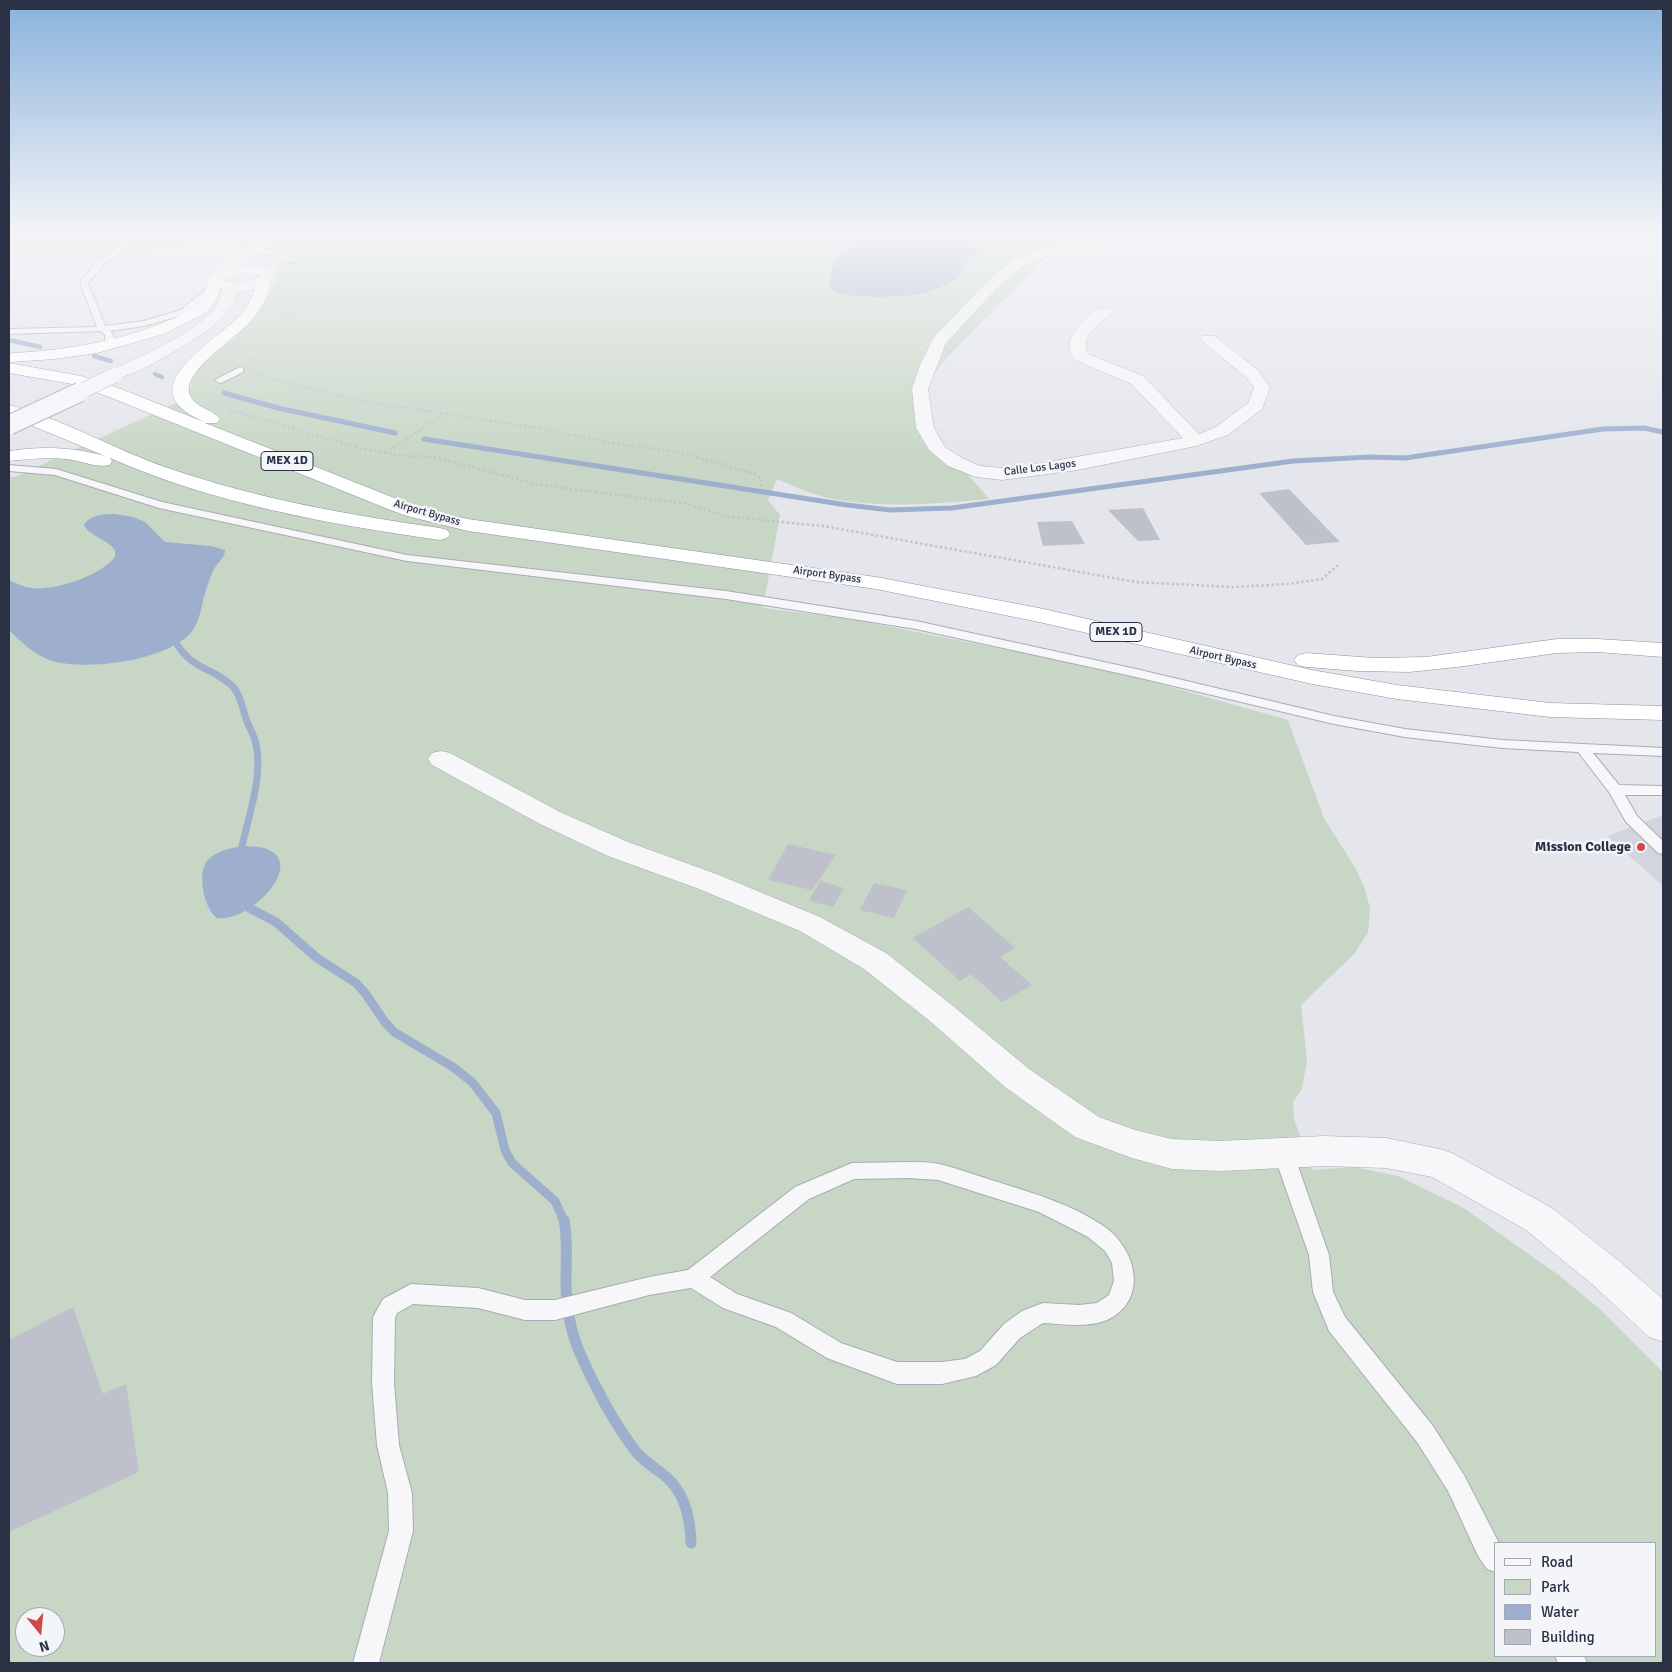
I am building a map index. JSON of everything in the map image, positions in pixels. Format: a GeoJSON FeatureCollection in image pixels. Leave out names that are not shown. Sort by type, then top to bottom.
{"type":"FeatureCollection","features":[{"type":"Feature","properties":{"kind":"highway"},"geometry":{"type":"LineString","coordinates":[[9,358],[68,353],[109,346],[141,337],[184,319],[198,309]]}},
{"type":"Feature","properties":{"kind":"highway"},"geometry":{"type":"LineString","coordinates":[[253,309],[230,334],[188,369],[180,387],[186,403],[208,418],[409,499],[457,515],[572,545]]}},
{"type":"Feature","properties":{"kind":"highway","name":"Airport Bypass"},"geometry":{"type":"LineString","coordinates":[[9,368],[75,380],[116,392],[414,512],[468,525],[572,545],[870,592],[1035,624],[1311,684],[1397,699],[1555,717],[1663,720]]}},
{"type":"Feature","properties":{"kind":"highway","name":"Airport Bypass"},"geometry":{"type":"LineString","coordinates":[[9,410],[51,425],[161,472],[240,496],[327,516],[382,526],[572,545],[876,583],[1038,614],[1285,672],[1397,692],[1550,710],[1663,713]]}},
{"type":"Feature","properties":{"kind":"highway"},"geometry":{"type":"LineString","coordinates":[[9,456],[62,452],[82,455],[202,495],[257,510],[362,531],[462,543],[572,545]]}},
{"type":"Feature","properties":{"kind":"highway"},"geometry":{"type":"LineString","coordinates":[[1140,637],[1232,647],[1310,660],[1381,665],[1442,662],[1556,646],[1602,646],[1663,650]]}},
{"type":"Feature","properties":{"kind":"street"},"geometry":{"type":"LineString","coordinates":[[9,426],[115,375],[181,340],[217,316],[222,309]]}},
{"type":"Feature","properties":{"kind":"street"},"geometry":{"type":"LineString","coordinates":[[181,340],[214,327],[239,309]]}},
{"type":"Feature","properties":{"kind":"street","name":"Calle Los Lagos"},"geometry":{"type":"LineString","coordinates":[[969,309],[939,341],[920,389],[925,428],[938,450],[955,462],[976,471],[1002,474],[1078,464],[1196,441],[1222,431],[1256,405],[1262,388],[1253,375],[1208,339]]}},
{"type":"Feature","properties":{"kind":"street"},"geometry":{"type":"LineString","coordinates":[[1105,311],[1087,327],[1076,342],[1076,350],[1081,356],[1137,380],[1196,441]]}},
{"type":"Feature","properties":{"kind":"street"},"geometry":{"type":"LineString","coordinates":[[441,760],[498,792],[618,849],[709,882],[810,924],[875,961],[942,1014],[1017,1078],[1087,1126],[1132,1144],[1172,1154],[1220,1156],[1324,1151],[1386,1153],[1440,1164],[1538,1219],[1606,1273],[1663,1324]]}},
{"type":"Feature","properties":{"kind":"lane"},"geometry":{"type":"LineString","coordinates":[[94,309],[102,328],[110,338],[109,346]]}},
{"type":"Feature","properties":{"kind":"lane"},"geometry":{"type":"LineString","coordinates":[[9,332],[102,328],[147,322],[172,316],[187,309]]}},
{"type":"Feature","properties":{"kind":"lane"},"geometry":{"type":"LineString","coordinates":[[221,368],[220,380],[240,370]]}},
{"type":"Feature","properties":{"kind":"lane"},"geometry":{"type":"LineString","coordinates":[[9,468],[62,474],[160,505],[361,549],[466,566],[726,595],[916,625],[1372,728],[1456,740],[1584,750],[1663,752]]}},
{"type":"Feature","properties":{"kind":"lane"},"geometry":{"type":"LineString","coordinates":[[1584,750],[1614,790],[1631,819],[1663,849]]}},
{"type":"Feature","properties":{"kind":"lane"},"geometry":{"type":"LineString","coordinates":[[1614,790],[1663,790]]}},
{"type":"Feature","properties":{"kind":"lane"},"geometry":{"type":"LineString","coordinates":[[1283,1152],[1319,1255],[1323,1292],[1337,1324],[1425,1434],[1456,1483],[1487,1547],[1494,1557]]}},
{"type":"Feature","properties":{"kind":"lane"},"geometry":{"type":"LineString","coordinates":[[366,1663],[401,1531],[400,1493],[388,1445],[383,1383],[384,1317],[390,1306],[411,1294],[478,1298],[526,1310],[555,1310],[693,1278],[802,1192],[852,1171],[909,1170],[938,1172],[1044,1205],[1095,1231],[1112,1245],[1122,1261],[1124,1281],[1117,1301],[1100,1312],[1079,1315],[1043,1313],[1030,1318],[1012,1331],[988,1358],[968,1369],[942,1373],[897,1374],[835,1351],[783,1320],[730,1301],[693,1278]]}},
{"type":"Feature","properties":{"kind":"path"},"geometry":{"type":"LineString","coordinates":[[240,370],[268,344],[293,309]]}},
{"type":"Feature","properties":{"kind":"path"},"geometry":{"type":"LineString","coordinates":[[240,370],[350,399],[442,415],[543,429],[617,444],[674,451],[756,474],[762,479],[761,488]]}},
{"type":"Feature","properties":{"kind":"path"},"geometry":{"type":"LineString","coordinates":[[228,409],[384,454],[432,457],[540,484],[688,504],[730,517],[823,526],[1136,582],[1233,587],[1287,584],[1322,578],[1338,565]]}},
{"type":"Feature","properties":{"kind":"path"},"geometry":{"type":"LineString","coordinates":[[384,454],[442,415]]}},
{"type":"Feature","properties":{"kind":"shaded area","name":"Mission College"},"geometry":{"type":"Polygon","coordinates":[[[1663,815],[1663,886],[1607,836],[1663,815]]]}},
{"type":"Feature","properties":{"kind":"green space"},"geometry":{"type":"Polygon","coordinates":[[[260,309],[995,309],[942,363],[931,378],[928,395],[936,437],[989,499],[927,504],[865,503],[824,497],[777,479],[768,500],[780,515],[763,608],[851,619],[1063,661],[1146,680],[1288,720],[1324,818],[1356,869],[1364,886],[1370,908],[1368,932],[1355,953],[1301,1005],[1307,1060],[1302,1089],[1293,1102],[1294,1119],[1312,1170],[1354,1167],[1398,1176],[1462,1207],[1560,1276],[1602,1311],[1663,1372],[1663,1663],[9,1663],[9,477],[15,477],[189,397],[192,382],[200,366],[235,337],[260,309]]]}},
{"type":"Feature","properties":{"kind":"water"},"geometry":{"type":"Polygon","coordinates":[[[115,514],[133,517],[145,522],[165,542],[211,546],[225,550],[211,576],[196,626],[182,641],[148,656],[106,664],[67,664],[52,661],[29,648],[9,630],[9,580],[31,588],[52,587],[76,581],[99,570],[115,557],[115,550],[86,529],[84,525],[93,517],[115,514]]]}},
{"type":"Feature","properties":{"kind":"water"},"geometry":{"type":"Polygon","coordinates":[[[242,846],[266,849],[278,857],[280,869],[274,884],[263,897],[248,909],[232,917],[217,918],[212,914],[205,899],[202,882],[204,867],[210,858],[223,850],[242,846]]]}},
{"type":"Feature","properties":{"kind":"building"},"geometry":{"type":"Polygon","coordinates":[[[1289,489],[1340,542],[1306,545],[1259,493],[1289,489]]]}},
{"type":"Feature","properties":{"kind":"building"},"geometry":{"type":"Polygon","coordinates":[[[1143,508],[1160,540],[1138,541],[1108,510],[1143,508]]]}},
{"type":"Feature","properties":{"kind":"building"},"geometry":{"type":"Polygon","coordinates":[[[1072,521],[1085,544],[1043,546],[1037,522],[1072,521]]]}},
{"type":"Feature","properties":{"kind":"building"},"geometry":{"type":"Polygon","coordinates":[[[788,844],[836,855],[812,890],[768,880],[788,844]]]}},
{"type":"Feature","properties":{"kind":"building"},"geometry":{"type":"Polygon","coordinates":[[[820,881],[844,888],[833,907],[809,901],[820,881]]]}},
{"type":"Feature","properties":{"kind":"building"},"geometry":{"type":"Polygon","coordinates":[[[874,883],[907,890],[894,918],[860,910],[874,883]]]}},
{"type":"Feature","properties":{"kind":"building"},"geometry":{"type":"Polygon","coordinates":[[[968,907],[1015,948],[1000,957],[1032,985],[1002,1002],[971,974],[960,981],[913,938],[968,907]]]}},
{"type":"Feature","properties":{"kind":"building"},"geometry":{"type":"Polygon","coordinates":[[[73,1307],[103,1394],[126,1384],[139,1472],[9,1532],[9,1340],[73,1307]]]}},
{"type":"Feature","properties":{"kind":"waterway"},"geometry":{"type":"LineString","coordinates":[[9,340],[40,347]]}},
{"type":"Feature","properties":{"kind":"waterway"},"geometry":{"type":"LineString","coordinates":[[94,356],[111,361]]}},
{"type":"Feature","properties":{"kind":"waterway"},"geometry":{"type":"LineString","coordinates":[[155,374],[162,377]]}},
{"type":"Feature","properties":{"kind":"waterway"},"geometry":{"type":"LineString","coordinates":[[224,393],[278,408],[395,433]]}},
{"type":"Feature","properties":{"kind":"waterway"},"geometry":{"type":"LineString","coordinates":[[424,439],[847,505],[890,510],[952,508],[1293,461],[1369,457],[1405,458],[1603,429],[1644,428],[1663,432]]}},
{"type":"Feature","properties":{"kind":"waterway"},"geometry":{"type":"LineString","coordinates":[[176,643],[188,658],[223,678],[233,687],[238,695],[255,741],[258,769],[242,846]]}},
{"type":"Feature","properties":{"kind":"waterway"},"geometry":{"type":"LineString","coordinates":[[249,908],[276,922],[317,958],[356,983],[394,1032],[453,1067],[472,1082],[496,1113],[505,1150],[512,1163],[555,1201],[564,1221]]}},
{"type":"Feature","properties":{"kind":"waterway"},"geometry":{"type":"LineString","coordinates":[[564,1220],[568,1308],[573,1334],[579,1351],[605,1404],[629,1442],[640,1456],[671,1482],[682,1497],[688,1515],[691,1543]]}},
{"type":"Feature","properties":{"kind":"place","name":"Mission College"},"geometry":{"type":"Point","coordinates":[1641,847]}}]}
